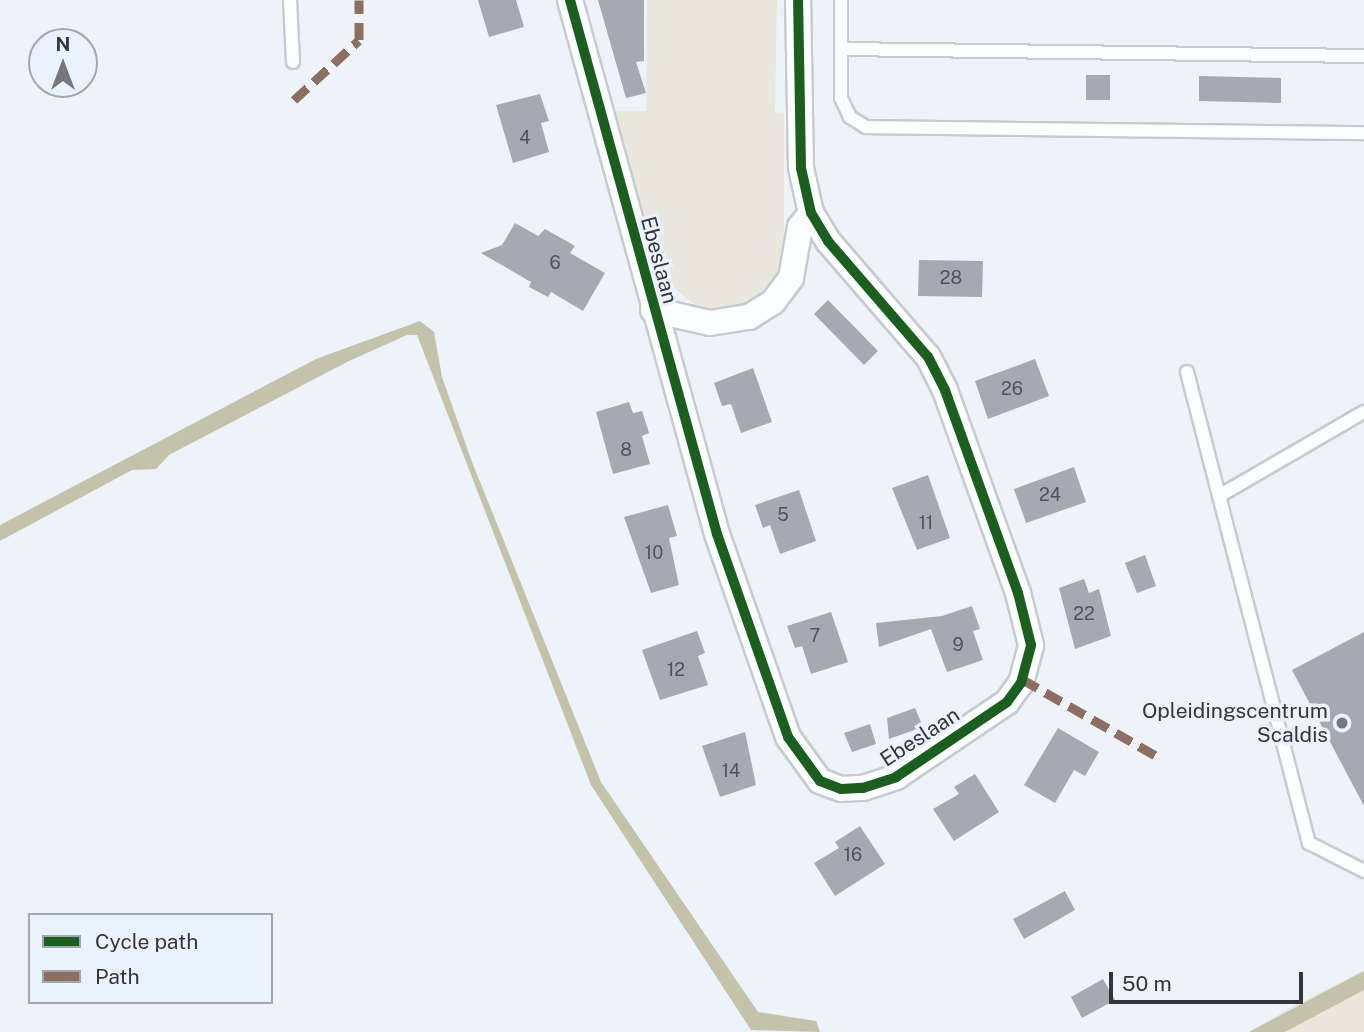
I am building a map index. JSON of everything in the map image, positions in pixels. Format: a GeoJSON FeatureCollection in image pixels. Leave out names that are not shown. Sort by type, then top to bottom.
{"type":"FeatureCollection","features":[{"type":"Feature","properties":{"kind":"street","name":"Ebeslaan"},"geometry":{"type":"LineString","coordinates":[[570,0],[653,310],[717,534],[788,737],[820,781],[841,789],[881,785],[1007,702],[1021,683],[1031,645],[1018,593],[945,390],[928,357],[828,241],[811,213],[801,167],[798,0]]}},
{"type":"Feature","properties":{"kind":"street","name":"Ebeslaan"},"geometry":{"type":"LineString","coordinates":[[653,310],[710,323],[749,317],[773,302],[791,278],[800,227],[811,213]]}},
{"type":"Feature","properties":{"kind":"lane"},"geometry":{"type":"LineString","coordinates":[[290,0],[293,62]]}},
{"type":"Feature","properties":{"kind":"lane"},"geometry":{"type":"LineString","coordinates":[[841,0],[841,99],[850,117],[866,127],[1364,133]]}},
{"type":"Feature","properties":{"kind":"lane"},"geometry":{"type":"LineString","coordinates":[[841,49],[1364,56]]}},
{"type":"Feature","properties":{"kind":"lane"},"geometry":{"type":"LineString","coordinates":[[1187,372],[1309,843],[1364,871]]}},
{"type":"Feature","properties":{"kind":"lane"},"geometry":{"type":"LineString","coordinates":[[1219,496],[1364,412]]}},
{"type":"Feature","properties":{"kind":"shaded area"},"geometry":{"type":"Polygon","coordinates":[[[647,0],[777,0],[775,112],[784,113],[784,245],[779,270],[765,290],[745,304],[721,310],[695,305],[665,281],[656,259],[615,111],[646,111],[647,0]]]}},
{"type":"Feature","properties":{"kind":"shaded area"},"geometry":{"type":"Polygon","coordinates":[[[420,321],[434,332],[442,377],[472,462],[601,782],[758,1012],[816,1021],[820,1032],[751,1030],[591,785],[417,335],[407,335],[349,361],[169,455],[156,469],[132,470],[0,541],[0,525],[316,359],[420,321]]]}},
{"type":"Feature","properties":{"kind":"shaded area"},"geometry":{"type":"Polygon","coordinates":[[[1364,970],[1364,1032],[1249,1032],[1293,1006],[1364,970]]]}},
{"type":"Feature","properties":{"kind":"shaded area"},"geometry":{"type":"Polygon","coordinates":[[[1364,971],[1364,990],[1285,1032],[1249,1032],[1364,971]]]}},
{"type":"Feature","properties":{"kind":"building"},"geometry":{"type":"Polygon","coordinates":[[[478,0],[516,0],[524,27],[489,37],[478,0]]]}},
{"type":"Feature","properties":{"kind":"building"},"geometry":{"type":"Polygon","coordinates":[[[598,0],[644,0],[644,61],[636,62],[646,93],[626,98],[598,0]]]}},
{"type":"Feature","properties":{"kind":"building"},"geometry":{"type":"Polygon","coordinates":[[[1086,75],[1110,75],[1110,100],[1086,100],[1086,75]]]}},
{"type":"Feature","properties":{"kind":"building"},"geometry":{"type":"Polygon","coordinates":[[[1199,76],[1281,78],[1281,103],[1199,101],[1199,76]]]}},
{"type":"Feature","properties":{"kind":"building"},"geometry":{"type":"Polygon","coordinates":[[[540,94],[549,121],[541,123],[549,152],[513,163],[496,105],[540,94]]]}},
{"type":"Feature","properties":{"kind":"building"},"geometry":{"type":"Polygon","coordinates":[[[515,223],[538,236],[545,229],[575,246],[570,253],[605,273],[583,311],[551,292],[548,297],[529,287],[531,282],[481,253],[502,245],[515,223]]]}},
{"type":"Feature","properties":{"kind":"building"},"geometry":{"type":"Polygon","coordinates":[[[919,260],[983,261],[982,297],[918,296],[919,260]]]}},
{"type":"Feature","properties":{"kind":"building"},"geometry":{"type":"Polygon","coordinates":[[[828,300],[878,351],[864,365],[814,314],[828,300]]]}},
{"type":"Feature","properties":{"kind":"building"},"geometry":{"type":"Polygon","coordinates":[[[1035,359],[1049,396],[988,419],[975,381],[1035,359]]]}},
{"type":"Feature","properties":{"kind":"building"},"geometry":{"type":"Polygon","coordinates":[[[753,368],[772,422],[741,433],[731,404],[722,406],[714,383],[753,368]]]}},
{"type":"Feature","properties":{"kind":"building"},"geometry":{"type":"Polygon","coordinates":[[[629,402],[633,413],[642,411],[649,433],[642,436],[650,464],[613,474],[596,412],[629,402]]]}},
{"type":"Feature","properties":{"kind":"building"},"geometry":{"type":"Polygon","coordinates":[[[1074,467],[1086,502],[1026,523],[1014,489],[1074,467]]]}},
{"type":"Feature","properties":{"kind":"building"},"geometry":{"type":"Polygon","coordinates":[[[928,475],[950,538],[917,550],[892,488],[928,475]]]}},
{"type":"Feature","properties":{"kind":"building"},"geometry":{"type":"Polygon","coordinates":[[[799,490],[816,541],[780,554],[770,525],[763,528],[755,505],[799,490]]]}},
{"type":"Feature","properties":{"kind":"building"},"geometry":{"type":"Polygon","coordinates":[[[668,505],[677,536],[669,538],[679,585],[651,593],[624,517],[668,505]]]}},
{"type":"Feature","properties":{"kind":"building"},"geometry":{"type":"Polygon","coordinates":[[[1145,555],[1156,586],[1137,593],[1125,563],[1145,555]]]}},
{"type":"Feature","properties":{"kind":"building"},"geometry":{"type":"Polygon","coordinates":[[[1084,579],[1089,593],[1099,589],[1111,636],[1075,649],[1059,588],[1084,579]]]}},
{"type":"Feature","properties":{"kind":"building"},"geometry":{"type":"Polygon","coordinates":[[[972,606],[980,629],[973,631],[983,660],[947,672],[931,629],[879,647],[876,623],[942,616],[972,606]]]}},
{"type":"Feature","properties":{"kind":"building"},"geometry":{"type":"Polygon","coordinates":[[[831,612],[848,662],[811,674],[802,646],[795,648],[787,626],[831,612]]]}},
{"type":"Feature","properties":{"kind":"building"},"geometry":{"type":"Polygon","coordinates":[[[697,631],[705,653],[698,656],[708,685],[660,700],[642,650],[697,631]]]}},
{"type":"Feature","properties":{"kind":"building","name":"Opleidingscentrum Scaldis"},"geometry":{"type":"Polygon","coordinates":[[[1364,632],[1364,806],[1292,670],[1364,632]]]}},
{"type":"Feature","properties":{"kind":"building"},"geometry":{"type":"Polygon","coordinates":[[[915,708],[923,727],[889,739],[887,718],[915,708]]]}},
{"type":"Feature","properties":{"kind":"building"},"geometry":{"type":"Polygon","coordinates":[[[870,724],[876,744],[852,752],[844,733],[870,724]]]}},
{"type":"Feature","properties":{"kind":"building"},"geometry":{"type":"Polygon","coordinates":[[[1058,728],[1099,752],[1085,776],[1074,770],[1055,803],[1024,785],[1058,728]]]}},
{"type":"Feature","properties":{"kind":"building"},"geometry":{"type":"Polygon","coordinates":[[[745,732],[756,785],[720,797],[702,746],[745,732]]]}},
{"type":"Feature","properties":{"kind":"building"},"geometry":{"type":"Polygon","coordinates":[[[975,774],[999,812],[954,841],[933,809],[959,794],[954,787],[975,774]]]}},
{"type":"Feature","properties":{"kind":"building"},"geometry":{"type":"Polygon","coordinates":[[[860,826],[885,864],[835,896],[814,863],[839,848],[835,842],[860,826]]]}},
{"type":"Feature","properties":{"kind":"building"},"geometry":{"type":"Polygon","coordinates":[[[1065,891],[1075,910],[1024,939],[1013,919],[1065,891]]]}},
{"type":"Feature","properties":{"kind":"building"},"geometry":{"type":"Polygon","coordinates":[[[1103,979],[1115,1000],[1082,1018],[1071,997],[1103,979]]]}},
{"type":"Feature","properties":{"kind":"marked path"},"geometry":{"type":"LineString","coordinates":[[294,100],[359,40],[359,0]]}},
{"type":"Feature","properties":{"kind":"marked path"},"geometry":{"type":"LineString","coordinates":[[1022,679],[1158,757]]}},
{"type":"Feature","properties":{"kind":"cycle path"},"geometry":{"type":"LineString","coordinates":[[570,0],[717,534],[788,737],[820,781],[841,789],[863,788],[896,777],[1007,702],[1021,683],[1031,645],[1018,593],[945,390],[928,357],[828,241],[811,213],[801,168],[798,0]]}},
{"type":"Feature","properties":{"kind":"place","name":"Opleidingscentrum Scaldis"},"geometry":{"type":"Point","coordinates":[1342,723]}}]}
